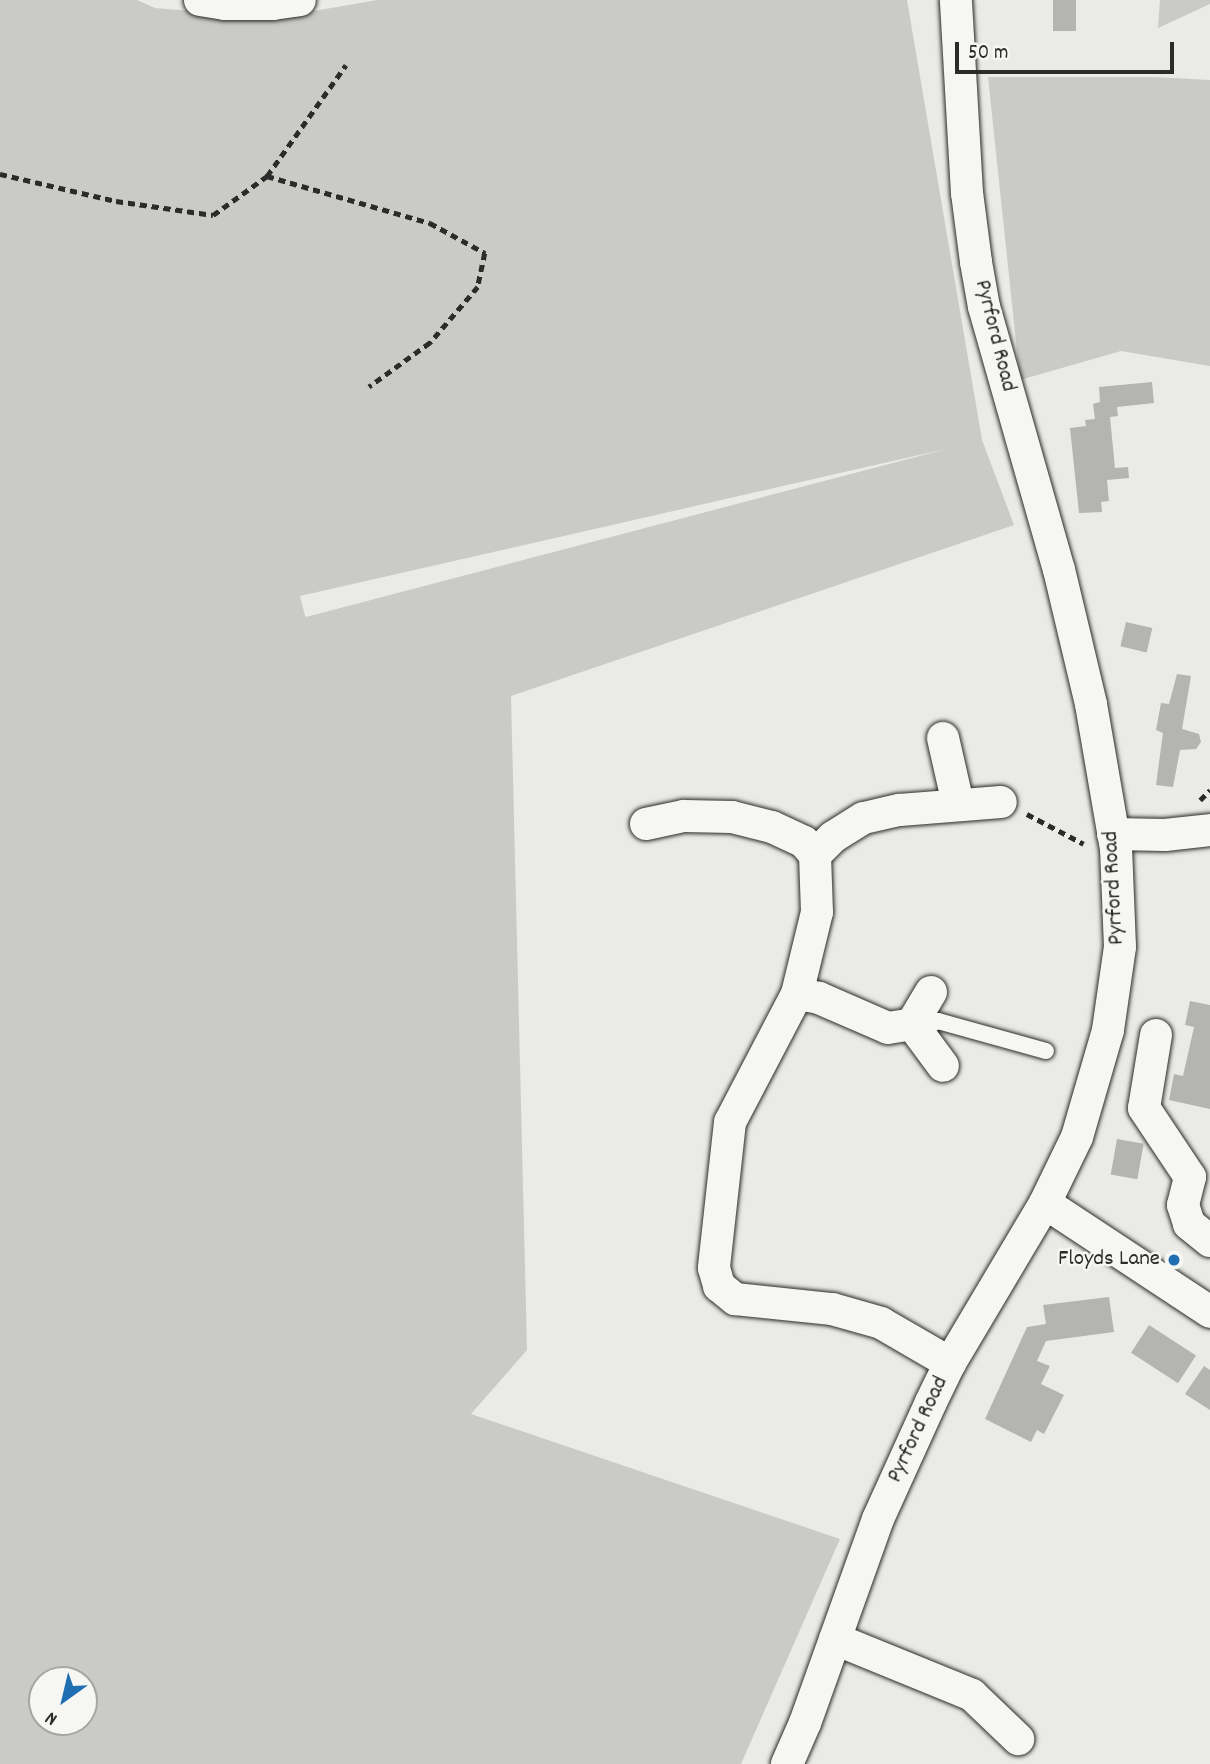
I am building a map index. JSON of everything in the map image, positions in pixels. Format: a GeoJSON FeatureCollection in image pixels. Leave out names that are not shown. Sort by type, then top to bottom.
{"type":"FeatureCollection","features":[{"type":"Feature","properties":{"kind":"street"},"geometry":{"type":"LineString","coordinates":[[200,0],[225,4],[273,4],[300,0]]}},
{"type":"Feature","properties":{"kind":"street","name":"Pyrford Road"},"geometry":{"type":"LineString","coordinates":[[787,1764],[805,1723],[878,1519],[950,1363],[1045,1203],[1077,1137],[1108,1030],[1120,947],[1115,841],[1093,715],[1059,570],[984,307],[967,193],[956,0]]}},
{"type":"Feature","properties":{"kind":"street"},"geometry":{"type":"LineString","coordinates":[[943,738],[958,804]]}},
{"type":"Feature","properties":{"kind":"street"},"geometry":{"type":"LineString","coordinates":[[815,855],[833,837],[864,818],[900,810],[1001,802]]}},
{"type":"Feature","properties":{"kind":"street"},"geometry":{"type":"LineString","coordinates":[[646,824],[673,805],[772,827],[804,842],[815,855],[817,912],[797,994],[730,1122],[713,1268],[719,1286],[735,1299],[794,1308],[832,1309],[881,1323],[950,1363]]}},
{"type":"Feature","properties":{"kind":"street"},"geometry":{"type":"LineString","coordinates":[[1115,841],[1210,830]]}},
{"type":"Feature","properties":{"kind":"street"},"geometry":{"type":"LineString","coordinates":[[914,1027],[930,992]]}},
{"type":"Feature","properties":{"kind":"street"},"geometry":{"type":"LineString","coordinates":[[797,994],[819,998],[888,1028],[914,1027]]}},
{"type":"Feature","properties":{"kind":"street"},"geometry":{"type":"LineString","coordinates":[[914,1027],[943,1066]]}},
{"type":"Feature","properties":{"kind":"street"},"geometry":{"type":"LineString","coordinates":[[1156,1035],[1144,1108],[1190,1177],[1183,1205],[1189,1224],[1210,1241]]}},
{"type":"Feature","properties":{"kind":"street"},"geometry":{"type":"LineString","coordinates":[[1045,1203],[1210,1312]]}},
{"type":"Feature","properties":{"kind":"street"},"geometry":{"type":"LineString","coordinates":[[835,1639],[972,1695],[1018,1739]]}},
{"type":"Feature","properties":{"kind":"lane"},"geometry":{"type":"LineString","coordinates":[[914,1027],[937,1021],[1046,1051]]}},
{"type":"Feature","properties":{"kind":"path"},"geometry":{"type":"LineString","coordinates":[[0,174],[116,201],[213,215],[267,176],[346,65]]}},
{"type":"Feature","properties":{"kind":"path"},"geometry":{"type":"LineString","coordinates":[[267,176],[430,223],[485,253],[478,286],[430,343],[369,387]]}},
{"type":"Feature","properties":{"kind":"path"},"geometry":{"type":"LineString","coordinates":[[1001,802],[1094,849],[1115,841]]}},
{"type":"Feature","properties":{"kind":"shaded area"},"geometry":{"type":"Polygon","coordinates":[[[0,0],[137,0],[155,8],[274,18],[377,0],[907,0],[982,440],[1014,525],[511,696],[527,1350],[471,1414],[840,1539],[741,1764],[0,1764],[0,0]],[[950,448],[300,596],[306,617],[950,448]]]}},
{"type":"Feature","properties":{"kind":"shaded area"},"geometry":{"type":"Polygon","coordinates":[[[1160,0],[1210,0],[1210,4],[1158,28],[1160,0]]]}},
{"type":"Feature","properties":{"kind":"shaded area"},"geometry":{"type":"Polygon","coordinates":[[[988,77],[1154,77],[1210,80],[1210,366],[1121,351],[1020,380],[988,77]]]}},
{"type":"Feature","properties":{"kind":"building"},"geometry":{"type":"Polygon","coordinates":[[[1053,0],[1076,0],[1076,31],[1053,31],[1053,0]]]}},
{"type":"Feature","properties":{"kind":"building"},"geometry":{"type":"Polygon","coordinates":[[[1152,382],[1154,403],[1117,407],[1118,416],[1110,417],[1115,468],[1128,467],[1129,478],[1107,480],[1109,501],[1101,502],[1102,512],[1079,513],[1070,428],[1086,426],[1085,420],[1095,419],[1093,404],[1100,402],[1099,387],[1152,382]]]}},
{"type":"Feature","properties":{"kind":"building"},"geometry":{"type":"Polygon","coordinates":[[[1126,622],[1152,628],[1147,652],[1120,646],[1126,622]]]}},
{"type":"Feature","properties":{"kind":"building"},"geometry":{"type":"Polygon","coordinates":[[[1177,674],[1191,676],[1182,729],[1199,734],[1201,742],[1196,749],[1180,750],[1173,787],[1156,785],[1163,733],[1156,730],[1161,703],[1169,704],[1177,674]]]}},
{"type":"Feature","properties":{"kind":"building"},"geometry":{"type":"Polygon","coordinates":[[[1190,1001],[1210,1005],[1210,1109],[1169,1100],[1174,1074],[1183,1076],[1194,1027],[1185,1025],[1190,1001]]]}},
{"type":"Feature","properties":{"kind":"building"},"geometry":{"type":"Polygon","coordinates":[[[1117,1139],[1144,1144],[1137,1179],[1111,1174],[1117,1139]]]}},
{"type":"Feature","properties":{"kind":"building"},"geometry":{"type":"Polygon","coordinates":[[[1109,1297],[1114,1332],[1046,1341],[1037,1361],[1050,1366],[1041,1384],[1064,1395],[1044,1434],[1037,1430],[1031,1442],[985,1419],[1027,1327],[1046,1324],[1043,1305],[1109,1297]]]}},
{"type":"Feature","properties":{"kind":"building"},"geometry":{"type":"Polygon","coordinates":[[[1149,1325],[1196,1355],[1178,1383],[1131,1353],[1149,1325]]]}},
{"type":"Feature","properties":{"kind":"building"},"geometry":{"type":"Polygon","coordinates":[[[1204,1366],[1210,1370],[1210,1410],[1185,1394],[1204,1366]]]}},
{"type":"Feature","properties":{"kind":"place","name":"Floyds Lane"},"geometry":{"type":"Point","coordinates":[1174,1260]}}]}
